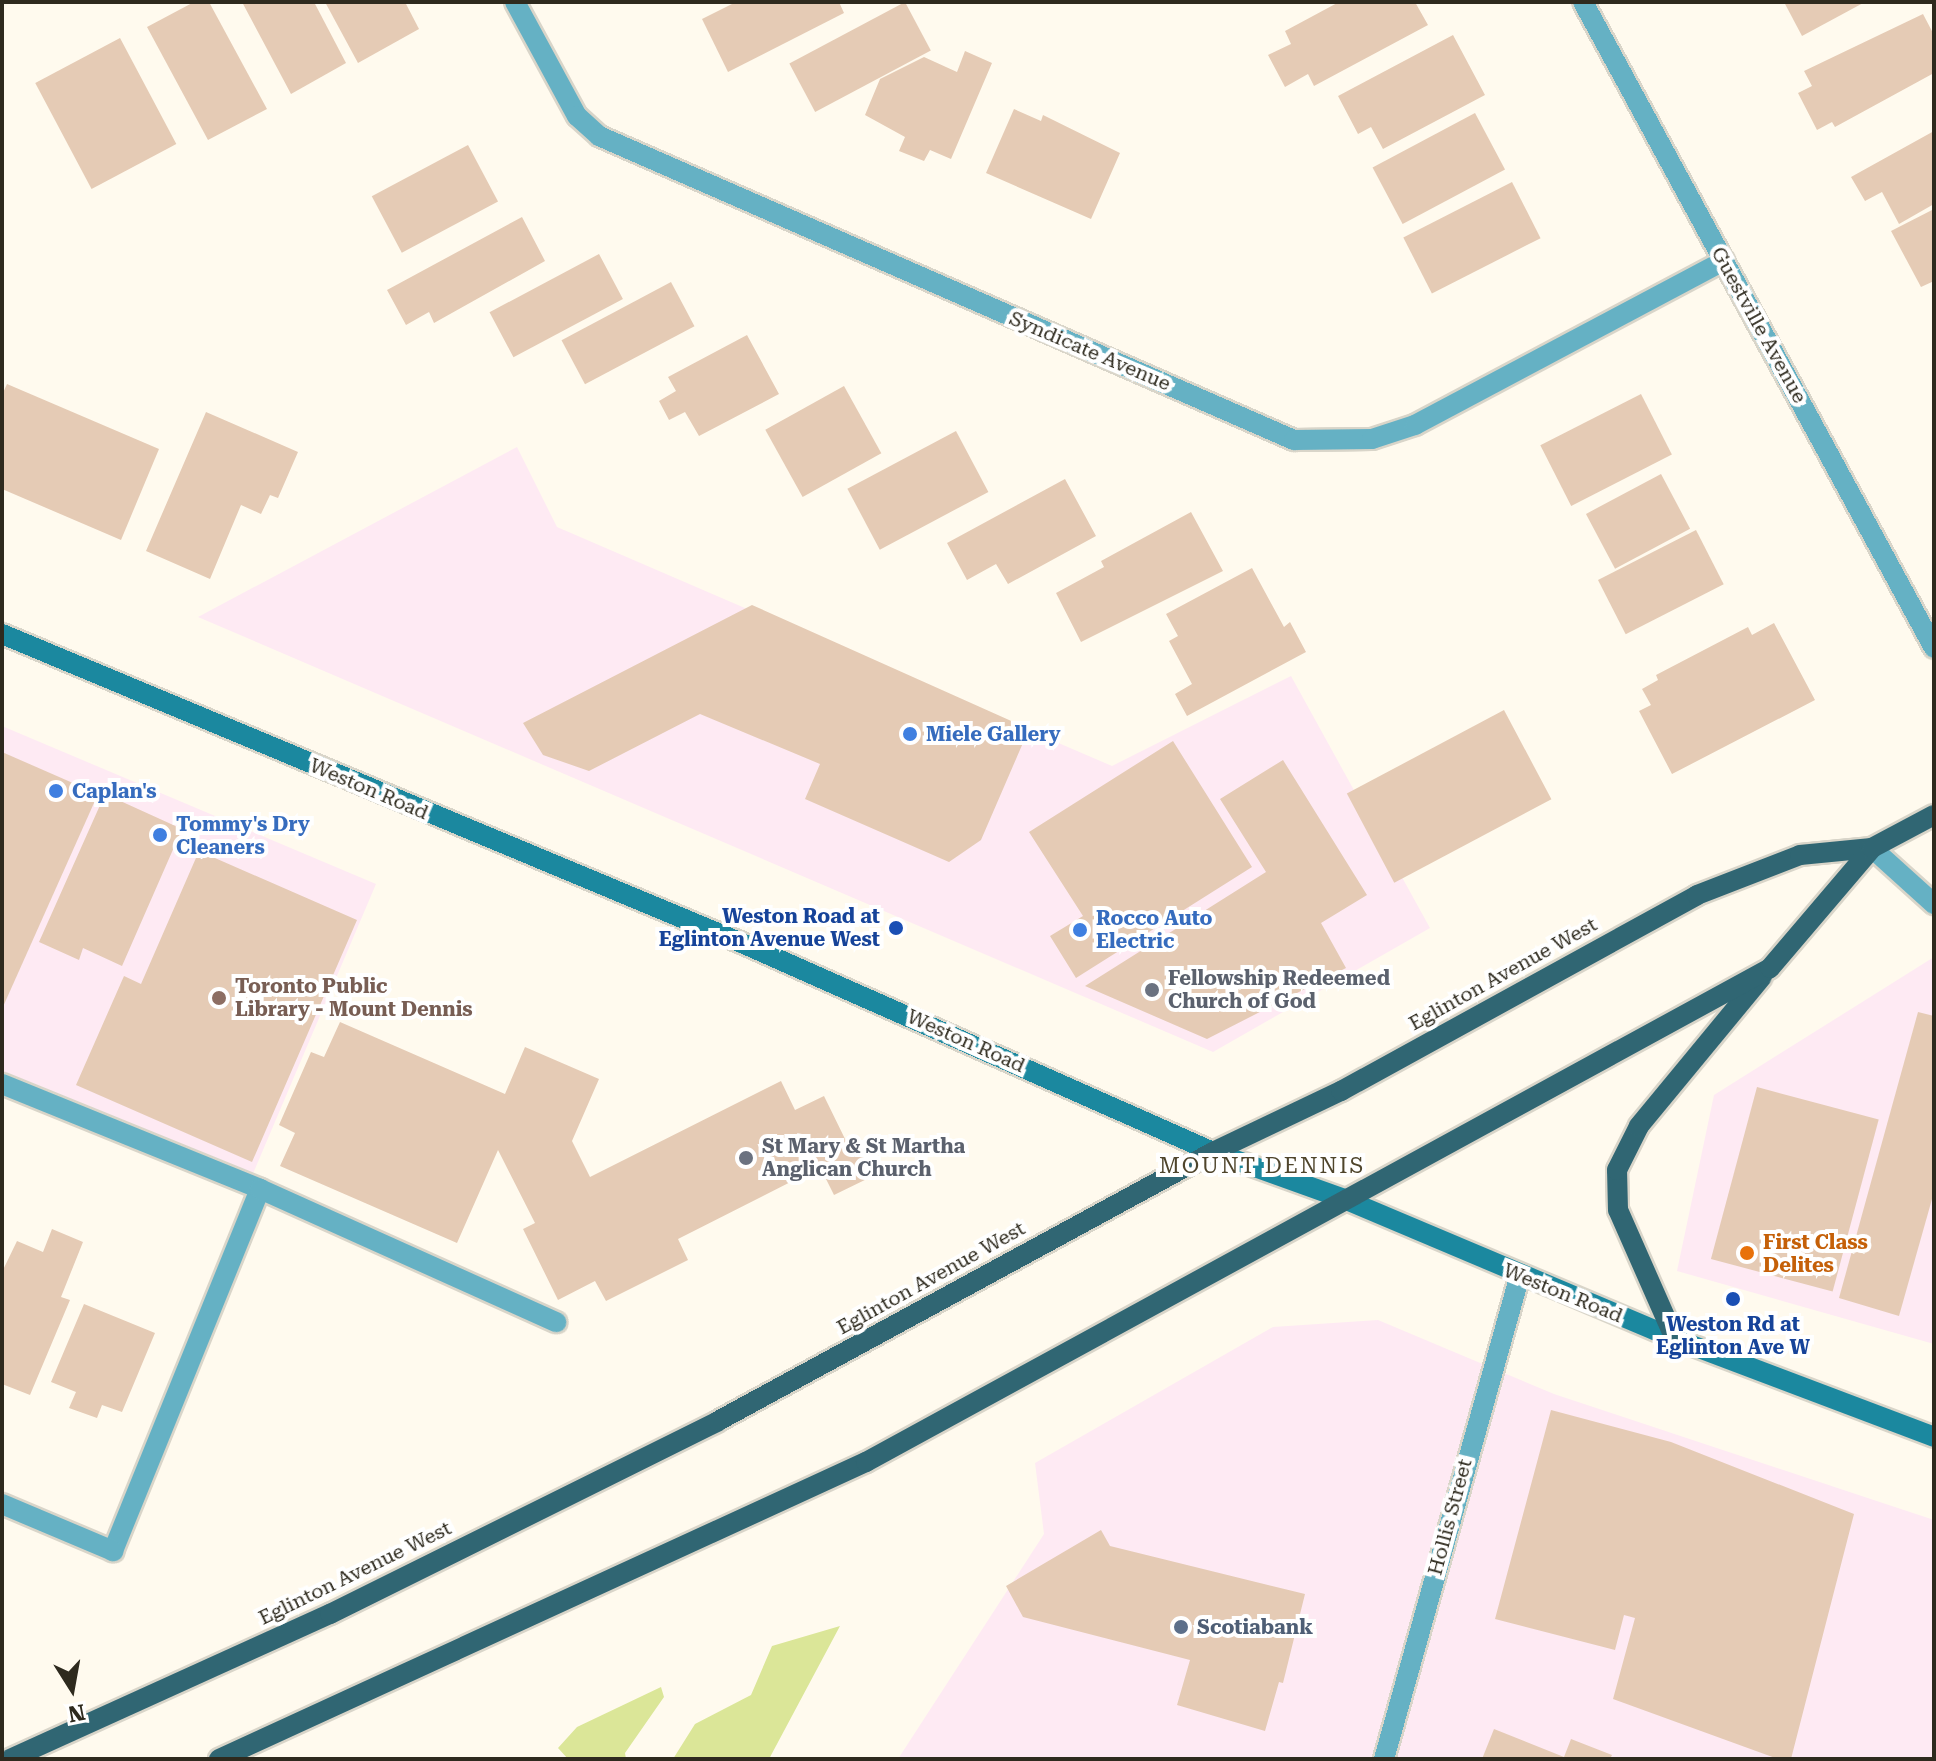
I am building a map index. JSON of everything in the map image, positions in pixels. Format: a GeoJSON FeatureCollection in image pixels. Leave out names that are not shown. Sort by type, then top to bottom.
{"type":"FeatureCollection","features":[{"type":"Feature","properties":{"kind":"main road","name":"Weston Road"},"geometry":{"type":"LineString","coordinates":[[2,634],[744,944],[1213,1152],[1344,1199],[1675,1339],[1934,1437]]}},
{"type":"Feature","properties":{"kind":"main road","name":"Eglinton Avenue West"},"geometry":{"type":"LineString","coordinates":[[219,1759],[866,1462],[1770,968],[1872,848],[1934,815]]}},
{"type":"Feature","properties":{"kind":"main road","name":"Eglinton Avenue West"},"geometry":{"type":"LineString","coordinates":[[10,1759],[330,1614],[704,1428],[1213,1152],[1341,1091],[1697,895],[1800,855],[1872,848]]}},
{"type":"Feature","properties":{"kind":"main road"},"geometry":{"type":"LineString","coordinates":[[1675,1339],[1618,1210],[1617,1170],[1639,1126],[1770,968]]}},
{"type":"Feature","properties":{"kind":"street","name":"Syndicate Avenue"},"geometry":{"type":"LineString","coordinates":[[515,2],[577,116],[599,136],[1294,440],[1372,439],[1415,425],[1724,261]]}},
{"type":"Feature","properties":{"kind":"street","name":"Guestville Avenue"},"geometry":{"type":"LineString","coordinates":[[1583,2],[1934,648]]}},
{"type":"Feature","properties":{"kind":"street"},"geometry":{"type":"LineString","coordinates":[[1872,848],[1934,904]]}},
{"type":"Feature","properties":{"kind":"street"},"geometry":{"type":"LineString","coordinates":[[2,1084],[260,1189],[556,1322]]}},
{"type":"Feature","properties":{"kind":"street"},"geometry":{"type":"LineString","coordinates":[[2,1504],[113,1551],[260,1189]]}},
{"type":"Feature","properties":{"kind":"street","name":"Hollis Street"},"geometry":{"type":"LineString","coordinates":[[1384,1759],[1520,1275]]}},
{"type":"Feature","properties":{"kind":"shaded area"},"geometry":{"type":"Polygon","coordinates":[[[517,447],[557,527],[1112,766],[1291,676],[1430,928],[1213,1052],[198,617],[517,447]]]}},
{"type":"Feature","properties":{"kind":"shaded area"},"geometry":{"type":"Polygon","coordinates":[[[2,726],[376,884],[246,1190],[2,1085],[2,726]]]}},
{"type":"Feature","properties":{"kind":"shaded area"},"geometry":{"type":"Polygon","coordinates":[[[1934,957],[1934,1344],[1677,1271],[1714,1095],[1934,957]]]}},
{"type":"Feature","properties":{"kind":"shaded area"},"geometry":{"type":"Polygon","coordinates":[[[1378,1320],[1554,1394],[1934,1520],[1934,1759],[898,1759],[1044,1534],[1035,1463],[1273,1327],[1378,1320]]]}},
{"type":"Feature","properties":{"kind":"green space"},"geometry":{"type":"Polygon","coordinates":[[[840,1626],[769,1759],[673,1759],[695,1724],[751,1695],[772,1646],[840,1626]]]}},
{"type":"Feature","properties":{"kind":"green space"},"geometry":{"type":"Polygon","coordinates":[[[661,1687],[664,1697],[625,1753],[626,1759],[568,1759],[558,1748],[577,1727],[661,1687]]]}},
{"type":"Feature","properties":{"kind":"building"},"geometry":{"type":"Polygon","coordinates":[[[194,2],[209,2],[267,109],[208,140],[147,27],[194,2]]]}},
{"type":"Feature","properties":{"kind":"building"},"geometry":{"type":"Polygon","coordinates":[[[242,2],[314,2],[346,63],[291,94],[242,2]]]}},
{"type":"Feature","properties":{"kind":"building"},"geometry":{"type":"Polygon","coordinates":[[[325,2],[405,2],[419,29],[358,63],[325,2]]]}},
{"type":"Feature","properties":{"kind":"building"},"geometry":{"type":"Polygon","coordinates":[[[736,2],[839,2],[844,13],[728,72],[702,19],[736,2]]]}},
{"type":"Feature","properties":{"kind":"building"},"geometry":{"type":"Polygon","coordinates":[[[905,2],[931,51],[815,112],[789,64],[905,2]]]}},
{"type":"Feature","properties":{"kind":"building"},"geometry":{"type":"Polygon","coordinates":[[[1339,2],[1415,2],[1428,25],[1314,86],[1308,74],[1285,87],[1268,55],[1291,44],[1285,31],[1339,2]]]}},
{"type":"Feature","properties":{"kind":"building"},"geometry":{"type":"Polygon","coordinates":[[[1784,2],[1865,2],[1802,36],[1784,2]]]}},
{"type":"Feature","properties":{"kind":"building"},"geometry":{"type":"Polygon","coordinates":[[[1923,14],[1934,35],[1934,73],[1835,127],[1832,122],[1817,130],[1798,93],[1812,86],[1804,71],[1923,14]]]}},
{"type":"Feature","properties":{"kind":"building"},"geometry":{"type":"Polygon","coordinates":[[[1453,35],[1485,95],[1383,149],[1371,127],[1358,134],[1338,96],[1453,35]]]}},
{"type":"Feature","properties":{"kind":"building"},"geometry":{"type":"Polygon","coordinates":[[[120,38],[176,144],[92,189],[35,83],[120,38]]]}},
{"type":"Feature","properties":{"kind":"building"},"geometry":{"type":"Polygon","coordinates":[[[965,51],[992,63],[951,159],[930,150],[924,161],[899,151],[905,137],[865,115],[880,79],[924,57],[957,72],[965,51]]]}},
{"type":"Feature","properties":{"kind":"building"},"geometry":{"type":"Polygon","coordinates":[[[1014,109],[1041,121],[1043,115],[1120,153],[1091,219],[986,173],[1014,109]]]}},
{"type":"Feature","properties":{"kind":"building"},"geometry":{"type":"Polygon","coordinates":[[[1475,113],[1505,170],[1403,224],[1373,167],[1475,113]]]}},
{"type":"Feature","properties":{"kind":"building"},"geometry":{"type":"Polygon","coordinates":[[[1934,131],[1934,204],[1899,224],[1882,192],[1865,201],[1851,177],[1934,131]]]}},
{"type":"Feature","properties":{"kind":"building"},"geometry":{"type":"Polygon","coordinates":[[[468,145],[498,202],[402,253],[372,196],[468,145]]]}},
{"type":"Feature","properties":{"kind":"building"},"geometry":{"type":"Polygon","coordinates":[[[1512,182],[1541,238],[1432,294],[1403,237],[1512,182]]]}},
{"type":"Feature","properties":{"kind":"building"},"geometry":{"type":"Polygon","coordinates":[[[1934,209],[1934,281],[1921,287],[1891,231],[1934,209]]]}},
{"type":"Feature","properties":{"kind":"building"},"geometry":{"type":"Polygon","coordinates":[[[522,217],[545,261],[434,323],[429,312],[406,325],[387,290],[522,217]]]}},
{"type":"Feature","properties":{"kind":"building"},"geometry":{"type":"Polygon","coordinates":[[[599,254],[623,299],[513,357],[490,312],[599,254]]]}},
{"type":"Feature","properties":{"kind":"building"},"geometry":{"type":"Polygon","coordinates":[[[671,282],[694,326],[585,384],[562,340],[671,282]]]}},
{"type":"Feature","properties":{"kind":"building"},"geometry":{"type":"Polygon","coordinates":[[[747,335],[779,394],[699,436],[685,412],[669,420],[659,401],[676,391],[668,377],[747,335]]]}},
{"type":"Feature","properties":{"kind":"building"},"geometry":{"type":"Polygon","coordinates":[[[7,384],[159,449],[121,540],[2,489],[2,395],[7,384]]]}},
{"type":"Feature","properties":{"kind":"building"},"geometry":{"type":"Polygon","coordinates":[[[844,386],[881,453],[803,497],[765,430],[844,386]]]}},
{"type":"Feature","properties":{"kind":"building"},"geometry":{"type":"Polygon","coordinates":[[[1641,394],[1672,455],[1571,506],[1540,445],[1641,394]]]}},
{"type":"Feature","properties":{"kind":"building"},"geometry":{"type":"Polygon","coordinates":[[[206,412],[298,452],[278,498],[270,495],[261,514],[241,505],[210,579],[146,551],[206,412]]]}},
{"type":"Feature","properties":{"kind":"building"},"geometry":{"type":"Polygon","coordinates":[[[956,431],[988,492],[880,550],[847,489],[956,431]]]}},
{"type":"Feature","properties":{"kind":"building"},"geometry":{"type":"Polygon","coordinates":[[[1661,474],[1690,529],[1615,569],[1586,514],[1661,474]]]}},
{"type":"Feature","properties":{"kind":"building"},"geometry":{"type":"Polygon","coordinates":[[[1065,479],[1096,536],[1008,584],[996,564],[967,580],[947,543],[1065,479]]]}},
{"type":"Feature","properties":{"kind":"building"},"geometry":{"type":"Polygon","coordinates":[[[1191,512],[1223,571],[1081,642],[1056,593],[1104,567],[1101,561],[1191,512]]]}},
{"type":"Feature","properties":{"kind":"building"},"geometry":{"type":"Polygon","coordinates":[[[1696,530],[1724,584],[1626,634],[1598,580],[1696,530]]]}},
{"type":"Feature","properties":{"kind":"building"},"geometry":{"type":"Polygon","coordinates":[[[1252,568],[1284,627],[1290,622],[1306,652],[1187,716],[1175,694],[1192,684],[1169,641],[1178,636],[1166,614],[1252,568]]]}},
{"type":"Feature","properties":{"kind":"building"},"geometry":{"type":"Polygon","coordinates":[[[752,605],[1029,729],[981,840],[949,862],[805,799],[820,764],[700,714],[589,771],[543,755],[523,723],[752,605]]]}},
{"type":"Feature","properties":{"kind":"building"},"geometry":{"type":"Polygon","coordinates":[[[1774,623],[1815,700],[1672,774],[1639,711],[1651,705],[1642,689],[1658,680],[1656,675],[1748,627],[1752,635],[1774,623]]]}},
{"type":"Feature","properties":{"kind":"building"},"geometry":{"type":"Polygon","coordinates":[[[1504,710],[1551,799],[1394,883],[1347,794],[1504,710]]]}},
{"type":"Feature","properties":{"kind":"building"},"geometry":{"type":"Polygon","coordinates":[[[1173,741],[1252,867],[1076,978],[1050,936],[1083,916],[1029,832],[1173,741]]]}},
{"type":"Feature","properties":{"kind":"building"},"geometry":{"type":"Polygon","coordinates":[[[2,752],[98,794],[2,1009],[2,752]]]}},
{"type":"Feature","properties":{"kind":"building"},"geometry":{"type":"Polygon","coordinates":[[[1283,760],[1367,895],[1321,923],[1346,968],[1207,1039],[1085,986],[1266,872],[1220,799],[1283,760]]]}},
{"type":"Feature","properties":{"kind":"building"},"geometry":{"type":"Polygon","coordinates":[[[105,794],[182,829],[122,966],[83,948],[79,960],[39,942],[105,794]]]}},
{"type":"Feature","properties":{"kind":"building","name":"Toronto Public Library - Mount Dennis"},"geometry":{"type":"Polygon","coordinates":[[[199,851],[357,920],[252,1162],[76,1085],[124,976],[141,984],[199,851]]]}},
{"type":"Feature","properties":{"kind":"building"},"geometry":{"type":"Polygon","coordinates":[[[1918,1012],[1934,1016],[1934,1192],[1899,1316],[1839,1298],[1918,1012]]]}},
{"type":"Feature","properties":{"kind":"building","name":"St Mary & St Martha Anglican Church"},"geometry":{"type":"Polygon","coordinates":[[[340,1022],[505,1094],[525,1047],[599,1079],[572,1141],[590,1177],[781,1081],[795,1110],[824,1096],[848,1145],[855,1141],[873,1176],[834,1195],[820,1167],[678,1239],[688,1260],[606,1301],[595,1281],[558,1300],[523,1229],[535,1223],[498,1150],[457,1243],[280,1166],[295,1133],[279,1125],[311,1052],[324,1057],[340,1022]]]}},
{"type":"Feature","properties":{"kind":"building"},"geometry":{"type":"Polygon","coordinates":[[[1757,1087],[1879,1120],[1833,1292],[1711,1259],[1757,1087]]]}},
{"type":"Feature","properties":{"kind":"building"},"geometry":{"type":"Polygon","coordinates":[[[52,1229],[83,1242],[61,1297],[70,1300],[30,1395],[2,1384],[2,1272],[17,1241],[43,1252],[52,1229]]]}},
{"type":"Feature","properties":{"kind":"building"},"geometry":{"type":"Polygon","coordinates":[[[84,1304],[155,1333],[122,1412],[102,1405],[97,1418],[69,1408],[76,1392],[51,1382],[84,1304]]]}},
{"type":"Feature","properties":{"kind":"building"},"geometry":{"type":"Polygon","coordinates":[[[1551,1410],[1671,1442],[1854,1514],[1791,1759],[1778,1759],[1613,1699],[1635,1618],[1624,1615],[1615,1650],[1495,1619],[1551,1410]]]}},
{"type":"Feature","properties":{"kind":"building","name":"Scotiabank"},"geometry":{"type":"Polygon","coordinates":[[[1101,1530],[1110,1546],[1305,1594],[1283,1683],[1279,1682],[1265,1731],[1177,1705],[1190,1660],[1023,1617],[1006,1586],[1101,1530]]]}},
{"type":"Feature","properties":{"kind":"building"},"geometry":{"type":"Polygon","coordinates":[[[1494,1729],[1564,1757],[1571,1739],[1612,1755],[1610,1759],[1482,1759],[1494,1729]]]}},
{"type":"Feature","properties":{"kind":"place","name":"Miele Gallery"},"geometry":{"type":"Point","coordinates":[910,734]}},
{"type":"Feature","properties":{"kind":"place","name":"Caplan's"},"geometry":{"type":"Point","coordinates":[56,791]}},
{"type":"Feature","properties":{"kind":"place","name":"Tommy's Dry Cleaners"},"geometry":{"type":"Point","coordinates":[160,835]}},
{"type":"Feature","properties":{"kind":"place","name":"Weston Road at Eglinton Avenue West"},"geometry":{"type":"Point","coordinates":[896,928]}},
{"type":"Feature","properties":{"kind":"place","name":"Rocco Auto Electric"},"geometry":{"type":"Point","coordinates":[1080,930]}},
{"type":"Feature","properties":{"kind":"place","name":"Fellowship Redeemed Church of God"},"geometry":{"type":"Point","coordinates":[1152,990]}},
{"type":"Feature","properties":{"kind":"place","name":"Toronto Public Library - Mount Dennis"},"geometry":{"type":"Point","coordinates":[219,998]}},
{"type":"Feature","properties":{"kind":"place","name":"St Mary & St Martha Anglican Church"},"geometry":{"type":"Point","coordinates":[746,1158]}},
{"type":"Feature","properties":{"kind":"place","name":"First Class Delites"},"geometry":{"type":"Point","coordinates":[1747,1253]}},
{"type":"Feature","properties":{"kind":"place","name":"Weston Rd at Eglinton Ave W"},"geometry":{"type":"Point","coordinates":[1733,1299]}},
{"type":"Feature","properties":{"kind":"place","name":"Scotiabank"},"geometry":{"type":"Point","coordinates":[1181,1627]}},
{"type":"Feature","properties":{"kind":"district","name":"MOUNT DENNIS"},"geometry":{"type":"Point","coordinates":[1262,1166]}}]}
